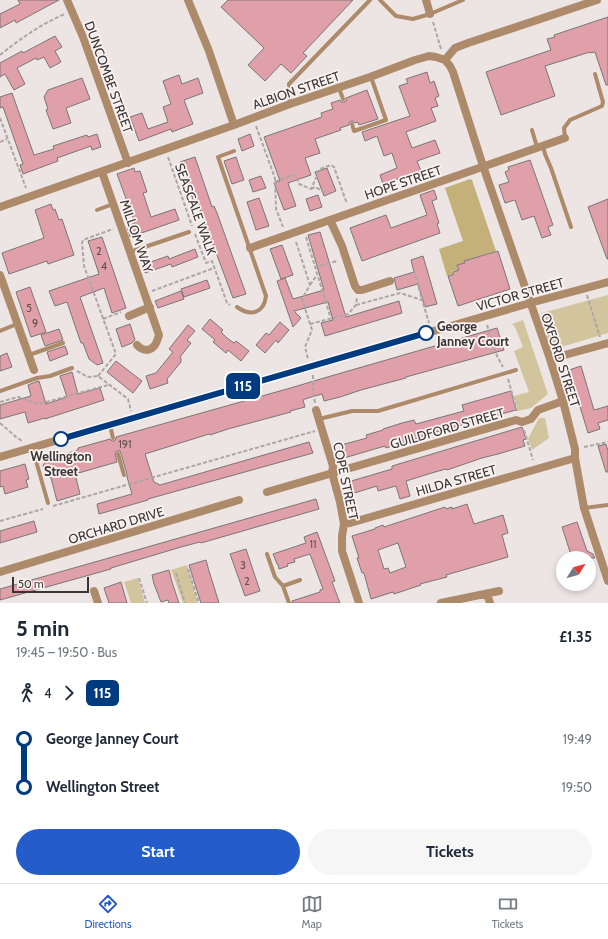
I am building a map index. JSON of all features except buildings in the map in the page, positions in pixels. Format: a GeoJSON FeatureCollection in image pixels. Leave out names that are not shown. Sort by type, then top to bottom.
{"type":"FeatureCollection","features":[{"type":"Feature","properties":{"kind":"street","name":"DUNCOMBE STREET"},"geometry":{"type":"LineString","coordinates":[[67,0],[83,37],[128,163]]}},
{"type":"Feature","properties":{"kind":"street"},"geometry":{"type":"LineString","coordinates":[[188,0],[209,51],[234,125]]}},
{"type":"Feature","properties":{"kind":"street"},"geometry":{"type":"LineString","coordinates":[[426,0],[430,14]]}},
{"type":"Feature","properties":{"kind":"street"},"geometry":{"type":"LineString","coordinates":[[444,60],[455,48],[597,0]]}},
{"type":"Feature","properties":{"kind":"street","name":"ALBION STREET"},"geometry":{"type":"LineString","coordinates":[[0,207],[165,150],[415,60],[429,56],[444,60]]}},
{"type":"Feature","properties":{"kind":"street","name":"OXFORD STREET"},"geometry":{"type":"LineString","coordinates":[[444,60],[453,72],[483,166],[550,359],[563,401],[575,449],[575,458],[584,508],[607,576]]}},
{"type":"Feature","properties":{"kind":"street","name":"HOPE STREET"},"geometry":{"type":"LineString","coordinates":[[250,248],[564,138]]}},
{"type":"Feature","properties":{"kind":"street","name":"MILLOM WAY"},"geometry":{"type":"LineString","coordinates":[[102,172],[159,335],[155,345],[148,350],[140,349],[137,345]]}},
{"type":"Feature","properties":{"kind":"street"},"geometry":{"type":"LineString","coordinates":[[330,220],[342,246],[355,286],[358,290],[390,281]]}},
{"type":"Feature","properties":{"kind":"street"},"geometry":{"type":"LineString","coordinates":[[0,275],[36,374]]}},
{"type":"Feature","properties":{"kind":"street","name":"VICTOR STREET"},"geometry":{"type":"LineString","coordinates":[[0,457],[484,316],[608,282]]}},
{"type":"Feature","properties":{"kind":"street"},"geometry":{"type":"LineString","coordinates":[[129,316],[150,307]]}},
{"type":"Feature","properties":{"kind":"street"},"geometry":{"type":"LineString","coordinates":[[550,359],[605,344]]}},
{"type":"Feature","properties":{"kind":"street","name":"GUILDFORD STREET"},"geometry":{"type":"LineString","coordinates":[[332,473],[516,420],[522,422],[531,419],[538,410],[563,401]]}},
{"type":"Feature","properties":{"kind":"street","name":"COPE STREET"},"geometry":{"type":"LineString","coordinates":[[316,410],[333,466],[332,473],[340,502],[344,524],[342,551],[359,603]]}},
{"type":"Feature","properties":{"kind":"street","name":"HILDA STREET"},"geometry":{"type":"LineString","coordinates":[[344,524],[575,458]]}},
{"type":"Feature","properties":{"kind":"street"},"geometry":{"type":"LineString","coordinates":[[267,492],[332,473]]}},
{"type":"Feature","properties":{"kind":"street","name":"ORCHARD DRIVE"},"geometry":{"type":"LineString","coordinates":[[0,572],[239,500]]}},
{"type":"Feature","properties":{"kind":"street"},"geometry":{"type":"LineString","coordinates":[[94,591],[98,603]]}},
{"type":"Feature","properties":{"kind":"street"},"geometry":{"type":"LineString","coordinates":[[441,603],[500,591]]}},
{"type":"Feature","properties":{"kind":"street"},"geometry":{"type":"LineString","coordinates":[[487,594],[490,603]]}},
{"type":"Feature","properties":{"kind":"lane"},"geometry":{"type":"LineString","coordinates":[[290,104],[289,84],[370,0]]}},
{"type":"Feature","properties":{"kind":"lane"},"geometry":{"type":"LineString","coordinates":[[380,0],[396,16],[413,19],[430,14],[464,0]]}},
{"type":"Feature","properties":{"kind":"lane"},"geometry":{"type":"LineString","coordinates":[[564,138],[564,128],[570,120],[602,106],[603,102],[595,74]]}},
{"type":"Feature","properties":{"kind":"lane"},"geometry":{"type":"LineString","coordinates":[[352,124],[354,131],[386,120],[370,77]]}},
{"type":"Feature","properties":{"kind":"lane"},"geometry":{"type":"LineString","coordinates":[[339,88],[343,99]]}},
{"type":"Feature","properties":{"kind":"lane"},"geometry":{"type":"LineString","coordinates":[[532,130],[551,168],[571,226]]}},
{"type":"Feature","properties":{"kind":"lane"},"geometry":{"type":"LineString","coordinates":[[234,151],[218,157],[266,296],[263,307],[258,311],[247,313],[237,308]]}},
{"type":"Feature","properties":{"kind":"lane"},"geometry":{"type":"LineString","coordinates":[[97,210],[113,204]]}},
{"type":"Feature","properties":{"kind":"lane"},"geometry":{"type":"LineString","coordinates":[[130,252],[189,232]]}},
{"type":"Feature","properties":{"kind":"lane"},"geometry":{"type":"LineString","coordinates":[[0,330],[18,324]]}},
{"type":"Feature","properties":{"kind":"lane"},"geometry":{"type":"LineString","coordinates":[[29,355],[63,343]]}},
{"type":"Feature","properties":{"kind":"lane"},"geometry":{"type":"LineString","coordinates":[[0,391],[36,374],[50,376],[72,368]]}},
{"type":"Feature","properties":{"kind":"lane"},"geometry":{"type":"LineString","coordinates":[[319,420],[352,411],[378,411],[516,370]]}},
{"type":"Feature","properties":{"kind":"lane"},"geometry":{"type":"LineString","coordinates":[[109,425],[113,438]]}},
{"type":"Feature","properties":{"kind":"lane"},"geometry":{"type":"LineString","coordinates":[[32,447],[48,503]]}},
{"type":"Feature","properties":{"kind":"lane"},"geometry":{"type":"LineString","coordinates":[[118,454],[124,475]]}},
{"type":"Feature","properties":{"kind":"lane"},"geometry":{"type":"LineString","coordinates":[[584,508],[608,505]]}},
{"type":"Feature","properties":{"kind":"lane"},"geometry":{"type":"LineString","coordinates":[[267,554],[276,577],[283,586],[289,603]]}},
{"type":"Feature","properties":{"kind":"lane"},"geometry":{"type":"LineString","coordinates":[[283,586],[300,580]]}},
{"type":"Feature","properties":{"kind":"path"},"geometry":{"type":"LineString","coordinates":[[0,55],[30,33],[72,10]]}},
{"type":"Feature","properties":{"kind":"path"},"geometry":{"type":"LineString","coordinates":[[430,14],[444,60]]}},
{"type":"Feature","properties":{"kind":"path"},"geometry":{"type":"LineString","coordinates":[[0,118],[29,197]]}},
{"type":"Feature","properties":{"kind":"path"},"geometry":{"type":"LineString","coordinates":[[253,118],[275,178],[276,209],[289,234],[310,285]]}},
{"type":"Feature","properties":{"kind":"path"},"geometry":{"type":"LineString","coordinates":[[0,142],[8,138]]}},
{"type":"Feature","properties":{"kind":"path","name":"SEASCALE WALK"},"geometry":{"type":"LineString","coordinates":[[165,150],[206,263],[212,261],[227,303],[237,308]]}},
{"type":"Feature","properties":{"kind":"path"},"geometry":{"type":"LineString","coordinates":[[311,189],[320,169],[331,165],[334,167],[351,213]]}},
{"type":"Feature","properties":{"kind":"path"},"geometry":{"type":"LineString","coordinates":[[275,182],[293,175],[297,178],[299,184],[311,189],[315,188],[326,193]]}},
{"type":"Feature","properties":{"kind":"path"},"geometry":{"type":"LineString","coordinates":[[98,376],[116,354],[84,266],[83,240],[121,226]]}},
{"type":"Feature","properties":{"kind":"path"},"geometry":{"type":"LineString","coordinates":[[304,229],[331,319]]}},
{"type":"Feature","properties":{"kind":"path"},"geometry":{"type":"LineString","coordinates":[[315,267],[346,258]]}},
{"type":"Feature","properties":{"kind":"path","name":"SEASCALE WALK"},"geometry":{"type":"LineString","coordinates":[[145,294],[214,268]]}},
{"type":"Feature","properties":{"kind":"path"},"geometry":{"type":"LineString","coordinates":[[414,270],[431,332]]}},
{"type":"Feature","properties":{"kind":"path"},"geometry":{"type":"LineString","coordinates":[[316,410],[313,391],[313,374],[305,347],[312,330],[302,298],[317,274]]}},
{"type":"Feature","properties":{"kind":"path"},"geometry":{"type":"LineString","coordinates":[[585,288],[605,344]]}},
{"type":"Feature","properties":{"kind":"path"},"geometry":{"type":"LineString","coordinates":[[356,305],[358,290]]}},
{"type":"Feature","properties":{"kind":"path"},"geometry":{"type":"LineString","coordinates":[[310,324],[348,314],[356,305],[400,293],[422,300]]}},
{"type":"Feature","properties":{"kind":"path"},"geometry":{"type":"LineString","coordinates":[[103,319],[127,310],[129,316]]}},
{"type":"Feature","properties":{"kind":"path"},"geometry":{"type":"LineString","coordinates":[[484,316],[497,356],[506,373]]}},
{"type":"Feature","properties":{"kind":"path"},"geometry":{"type":"LineString","coordinates":[[72,368],[88,377],[98,376],[128,399],[133,418]]}},
{"type":"Feature","properties":{"kind":"path"},"geometry":{"type":"LineString","coordinates":[[0,402],[18,397],[39,404],[108,384]]}},
{"type":"Feature","properties":{"kind":"path"},"geometry":{"type":"LineString","coordinates":[[0,423],[16,438],[32,447]]}},
{"type":"Feature","properties":{"kind":"path"},"geometry":{"type":"LineString","coordinates":[[54,506],[322,429]]}},
{"type":"Feature","properties":{"kind":"path"},"geometry":{"type":"LineString","coordinates":[[575,449],[608,442]]}},
{"type":"Feature","properties":{"kind":"path"},"geometry":{"type":"LineString","coordinates":[[0,521],[46,508]]}},
{"type":"Feature","properties":{"kind":"path"},"geometry":{"type":"LineString","coordinates":[[188,569],[199,603]]}},
{"type":"Feature","properties":{"kind":"path"},"geometry":{"type":"LineString","coordinates":[[176,573],[185,603]]}},
{"type":"Feature","properties":{"kind":"path"},"geometry":{"type":"LineString","coordinates":[[139,578],[147,603]]}},
{"type":"Feature","properties":{"kind":"shaded area"},"geometry":{"type":"Polygon","coordinates":[[[470,179],[472,180],[496,251],[464,261],[464,263],[457,265],[458,270],[452,271],[453,274],[447,276],[439,249],[463,241],[445,188],[470,179]]]}},
{"type":"Feature","properties":{"kind":"shaded area"},"geometry":{"type":"Polygon","coordinates":[[[608,295],[608,333],[551,350],[540,317],[542,313],[608,295]]]}},
{"type":"Feature","properties":{"kind":"shaded area"},"geometry":{"type":"Polygon","coordinates":[[[523,320],[548,394],[531,408],[518,411],[514,396],[529,392],[514,351],[523,347],[515,327],[512,324],[523,320]]]}},
{"type":"Feature","properties":{"kind":"shaded area"},"geometry":{"type":"Polygon","coordinates":[[[539,418],[545,418],[549,438],[532,450],[528,439],[539,418]]]}},
{"type":"Feature","properties":{"kind":"shaded area"},"geometry":{"type":"Polygon","coordinates":[[[187,565],[198,603],[183,603],[171,570],[187,565]]]}},
{"type":"Feature","properties":{"kind":"shaded area"},"geometry":{"type":"Polygon","coordinates":[[[138,578],[145,603],[131,603],[124,582],[138,578]]]}},
{"type":"Feature","properties":{"kind":"bus line","name":"115"},"geometry":{"type":"LineString","coordinates":[[61,439],[426,333]]}},
{"type":"Feature","properties":{"kind":"place","name":"George Janney Court"},"geometry":{"type":"Point","coordinates":[426,333]}},
{"type":"Feature","properties":{"kind":"place","name":"Wellington Street"},"geometry":{"type":"Point","coordinates":[61,439]}}]}
